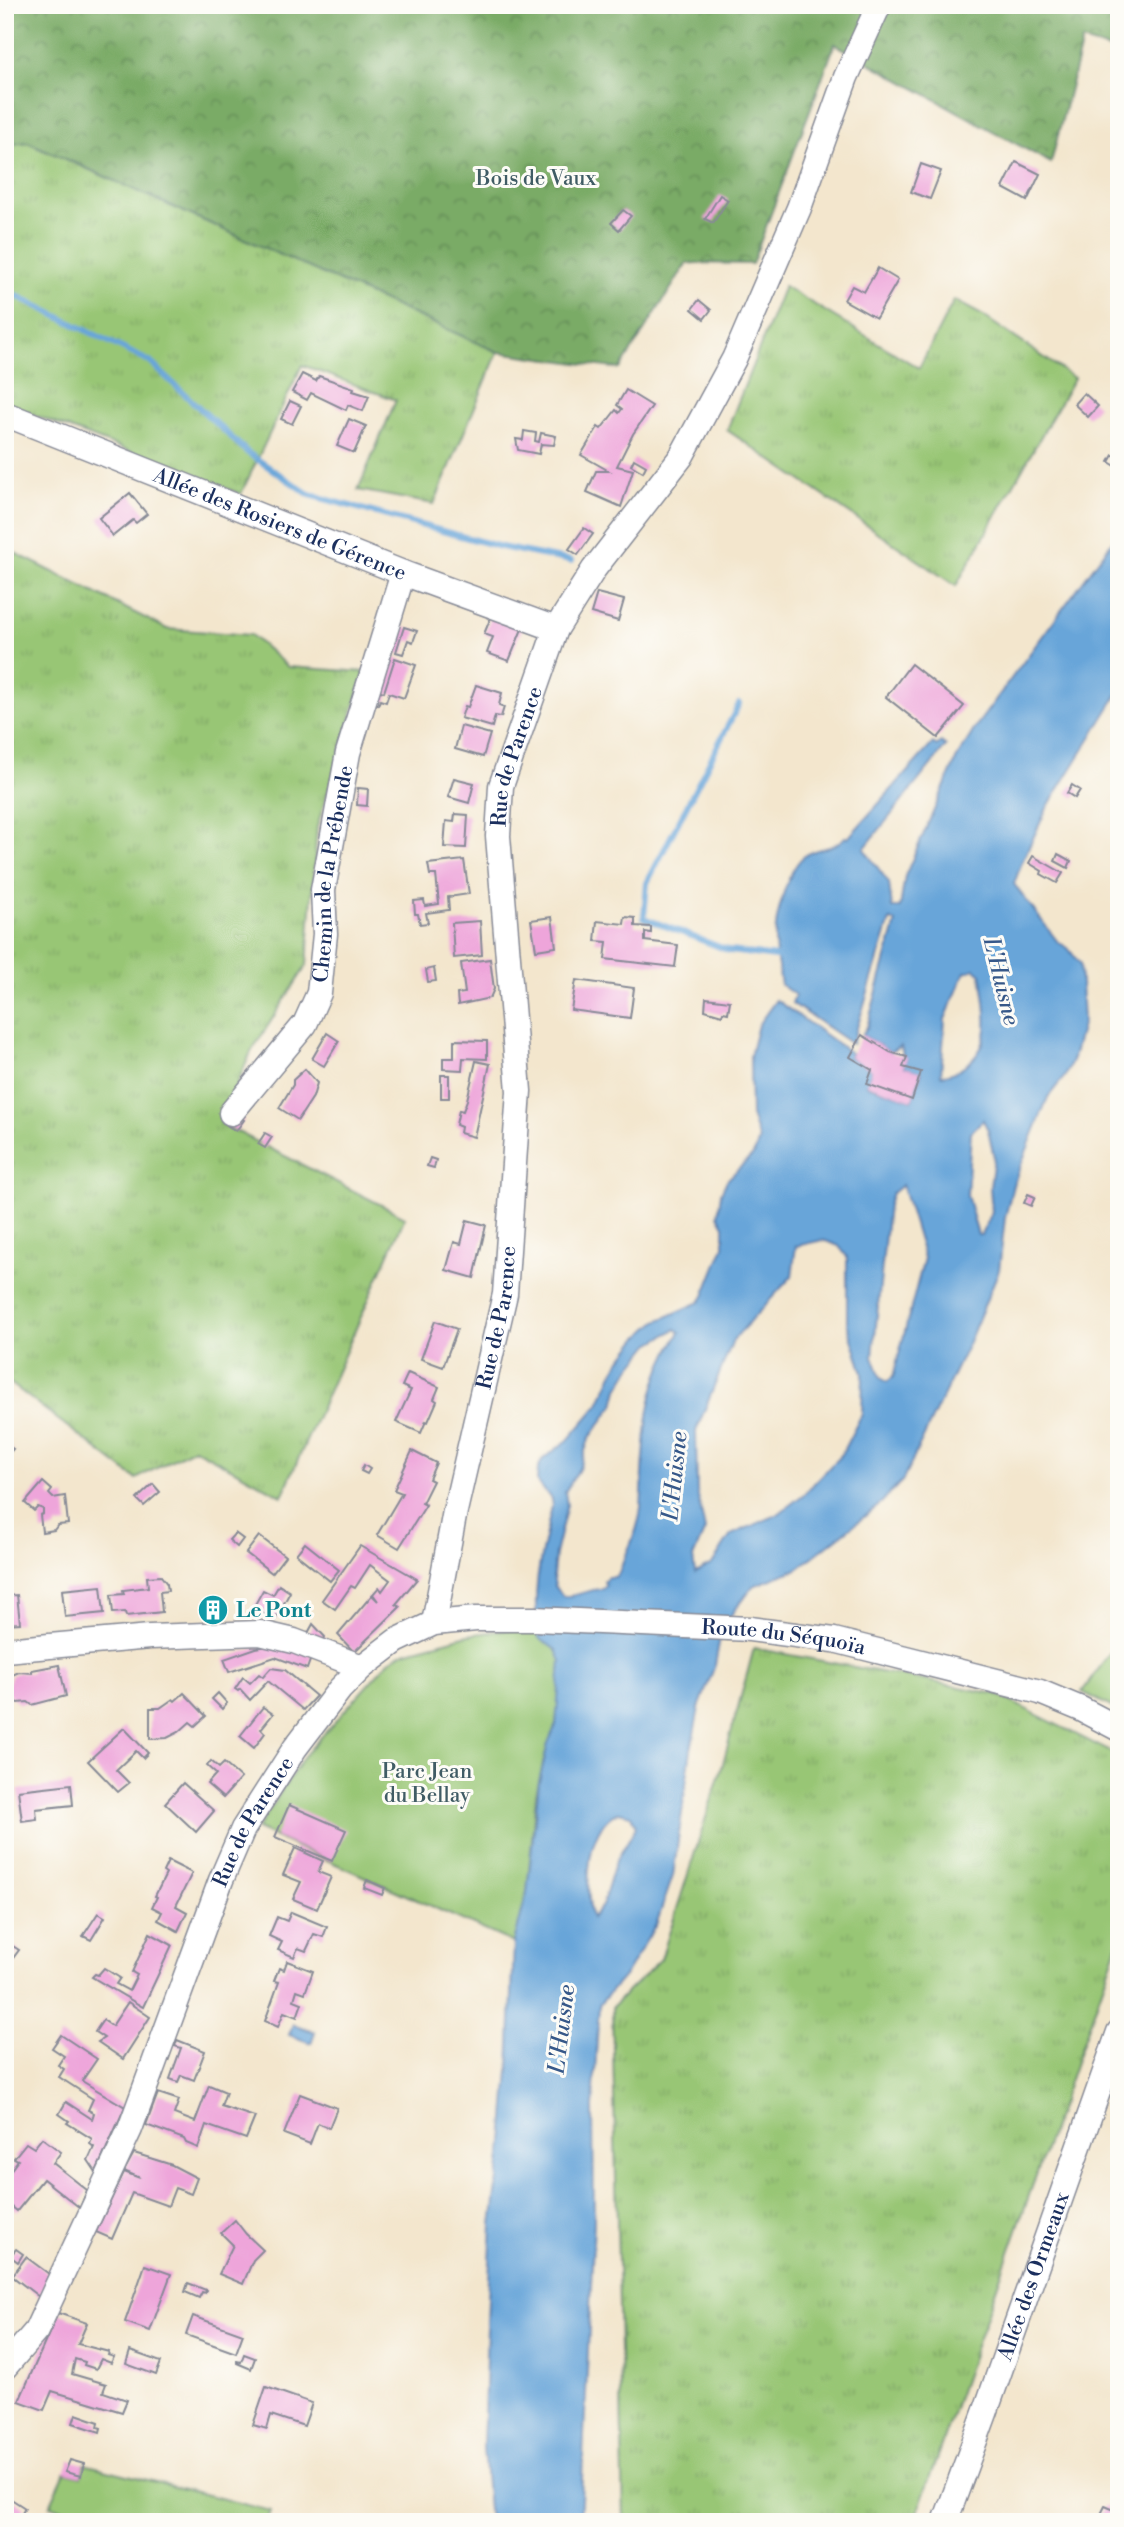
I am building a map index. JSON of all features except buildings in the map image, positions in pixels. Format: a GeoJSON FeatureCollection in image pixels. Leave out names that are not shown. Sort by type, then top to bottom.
{"type":"FeatureCollection","features":[{"type":"Feature","properties":{"kind":"street","name":"Rue de Parence"},"geometry":{"type":"LineString","coordinates":[[5,2367],[36,2331],[130,2129],[221,1880],[243,1829],[295,1748],[340,1689],[362,1667],[396,1641],[434,1623],[455,1511],[505,1294],[519,1091],[498,836],[501,786],[556,629],[594,569],[681,457],[734,359],[799,208],[846,78],[879,5]]}},
{"type":"Feature","properties":{"kind":"street","name":"Allée des Rosiers de Gérence"},"geometry":{"type":"LineString","coordinates":[[5,414],[403,573],[556,629]]}},
{"type":"Feature","properties":{"kind":"street","name":"Chemin de la Prébende"},"geometry":{"type":"LineString","coordinates":[[232,1112],[305,1024],[318,993],[324,934],[323,890],[348,753],[403,573]]}},
{"type":"Feature","properties":{"kind":"street","name":"Route du Séquoïa"},"geometry":{"type":"LineString","coordinates":[[434,1623],[476,1619],[548,1619],[750,1629],[834,1640],[1027,1689],[1081,1709],[1119,1729]]}},
{"type":"Feature","properties":{"kind":"street"},"geometry":{"type":"LineString","coordinates":[[5,1650],[150,1637],[260,1633],[294,1640],[362,1667]]}},
{"type":"Feature","properties":{"kind":"street","name":"Allée des Ormeaux"},"geometry":{"type":"LineString","coordinates":[[945,2522],[1119,2032]]}},
{"type":"Feature","properties":{"kind":"green space","name":"Bois de Vaux"},"geometry":{"type":"Polygon","coordinates":[[[5,5],[1119,5],[1119,52],[1082,41],[1051,163],[835,44],[752,264],[687,263],[620,369],[498,352],[28,142],[5,145],[5,5]]]}},
{"type":"Feature","properties":{"kind":"green space"},"geometry":{"type":"Polygon","coordinates":[[[27,142],[498,352],[434,504],[358,490],[396,400],[302,365],[241,494],[5,404],[5,145],[27,142]]]}},
{"type":"Feature","properties":{"kind":"green space"},"geometry":{"type":"Polygon","coordinates":[[[784,286],[919,368],[954,300],[982,315],[1074,378],[956,586],[727,430],[784,286]]]}},
{"type":"Feature","properties":{"kind":"green space"},"geometry":{"type":"Polygon","coordinates":[[[5,548],[167,629],[251,635],[288,667],[365,672],[317,827],[307,965],[251,1052],[220,1123],[405,1217],[282,1496],[194,1448],[136,1479],[5,1379],[5,548]]]}},
{"type":"Feature","properties":{"kind":"green space","name":"Parc Jean du Bellay"},"geometry":{"type":"Polygon","coordinates":[[[537,1626],[539,1638],[556,1650],[561,1660],[558,1706],[556,1725],[548,1744],[536,1794],[527,1892],[514,1943],[257,1829],[304,1756],[389,1661],[404,1652],[468,1635],[537,1626]]]}},
{"type":"Feature","properties":{"kind":"green space"},"geometry":{"type":"Polygon","coordinates":[[[1119,1641],[1119,1711],[1082,1692],[1119,1641]]]}},
{"type":"Feature","properties":{"kind":"green space"},"geometry":{"type":"Polygon","coordinates":[[[754,1648],[996,1694],[1119,1756],[1119,1940],[914,2522],[624,2522],[612,2007],[661,1959],[722,1767],[754,1648]]]}},
{"type":"Feature","properties":{"kind":"green space"},"geometry":{"type":"Polygon","coordinates":[[[84,2464],[271,2511],[267,2522],[95,2522],[50,2505],[65,2472],[81,2476],[84,2464]]]}},
{"type":"Feature","properties":{"kind":"water","name":"L'Huisne"},"geometry":{"type":"Polygon","coordinates":[[[1119,532],[1119,692],[1047,808],[1014,884],[1058,942],[1068,948],[1080,964],[1083,1021],[1073,1058],[1065,1076],[1048,1097],[1013,1185],[1005,1218],[999,1270],[968,1344],[903,1480],[878,1506],[797,1569],[753,1586],[722,1627],[715,1665],[699,1708],[673,1876],[656,1925],[626,1974],[599,2005],[593,2107],[594,2221],[580,2522],[489,2522],[483,2448],[488,2297],[492,2224],[509,2070],[514,1943],[527,1892],[539,1782],[548,1743],[556,1725],[561,1661],[556,1650],[539,1638],[536,1604],[538,1572],[552,1506],[551,1499],[537,1481],[538,1469],[542,1460],[568,1440],[599,1404],[617,1365],[638,1338],[657,1321],[700,1302],[704,1296],[724,1246],[724,1226],[718,1215],[721,1193],[727,1180],[753,1155],[759,1141],[751,1115],[750,1056],[758,1025],[776,1000],[852,1054],[850,1057],[872,1070],[867,1085],[912,1100],[921,1073],[903,1067],[906,1058],[901,1046],[890,1052],[862,1035],[867,1027],[896,922],[890,920],[852,1044],[792,1003],[795,995],[781,985],[775,946],[777,920],[783,894],[799,861],[811,852],[848,838],[933,743],[937,746],[941,742],[946,746],[864,849],[889,883],[892,908],[900,908],[905,876],[957,758],[977,725],[1119,532]],[[975,969],[965,972],[945,1019],[941,1075],[952,1073],[976,1056],[985,1035],[986,1010],[981,974],[975,969]],[[983,1120],[971,1132],[967,1195],[978,1235],[981,1235],[992,1212],[990,1187],[994,1157],[983,1120]],[[902,1185],[892,1193],[888,1205],[873,1356],[881,1378],[887,1382],[893,1377],[924,1258],[902,1185]],[[823,1240],[796,1246],[792,1276],[733,1340],[696,1431],[697,1491],[705,1530],[693,1557],[695,1573],[712,1564],[731,1535],[777,1515],[804,1494],[841,1455],[862,1414],[863,1373],[847,1323],[847,1257],[839,1246],[823,1240]],[[676,1329],[650,1344],[618,1389],[614,1405],[589,1439],[579,1469],[565,1492],[567,1505],[555,1554],[553,1576],[555,1586],[563,1596],[602,1589],[606,1585],[604,1582],[607,1577],[615,1577],[619,1573],[640,1516],[645,1438],[652,1396],[667,1354],[680,1332],[676,1329]],[[619,1812],[608,1819],[599,1830],[590,1859],[588,1891],[592,1918],[602,1906],[615,1863],[636,1827],[631,1815],[619,1812]]]}},
{"type":"Feature","properties":{"kind":"water"},"geometry":{"type":"Polygon","coordinates":[[[293,2024],[315,2032],[311,2043],[289,2035],[293,2024]]]}},
{"type":"Feature","properties":{"kind":"waterway"},"geometry":{"type":"LineString","coordinates":[[5,290],[150,362],[248,453],[310,495],[501,547],[571,561]]}},
{"type":"Feature","properties":{"kind":"waterway"},"geometry":{"type":"LineString","coordinates":[[739,704],[647,883],[644,918],[730,951],[784,958]]}},
{"type":"Feature","properties":{"kind":"place","name":"Le Pont"},"geometry":{"type":"Point","coordinates":[213,1610]}}]}
